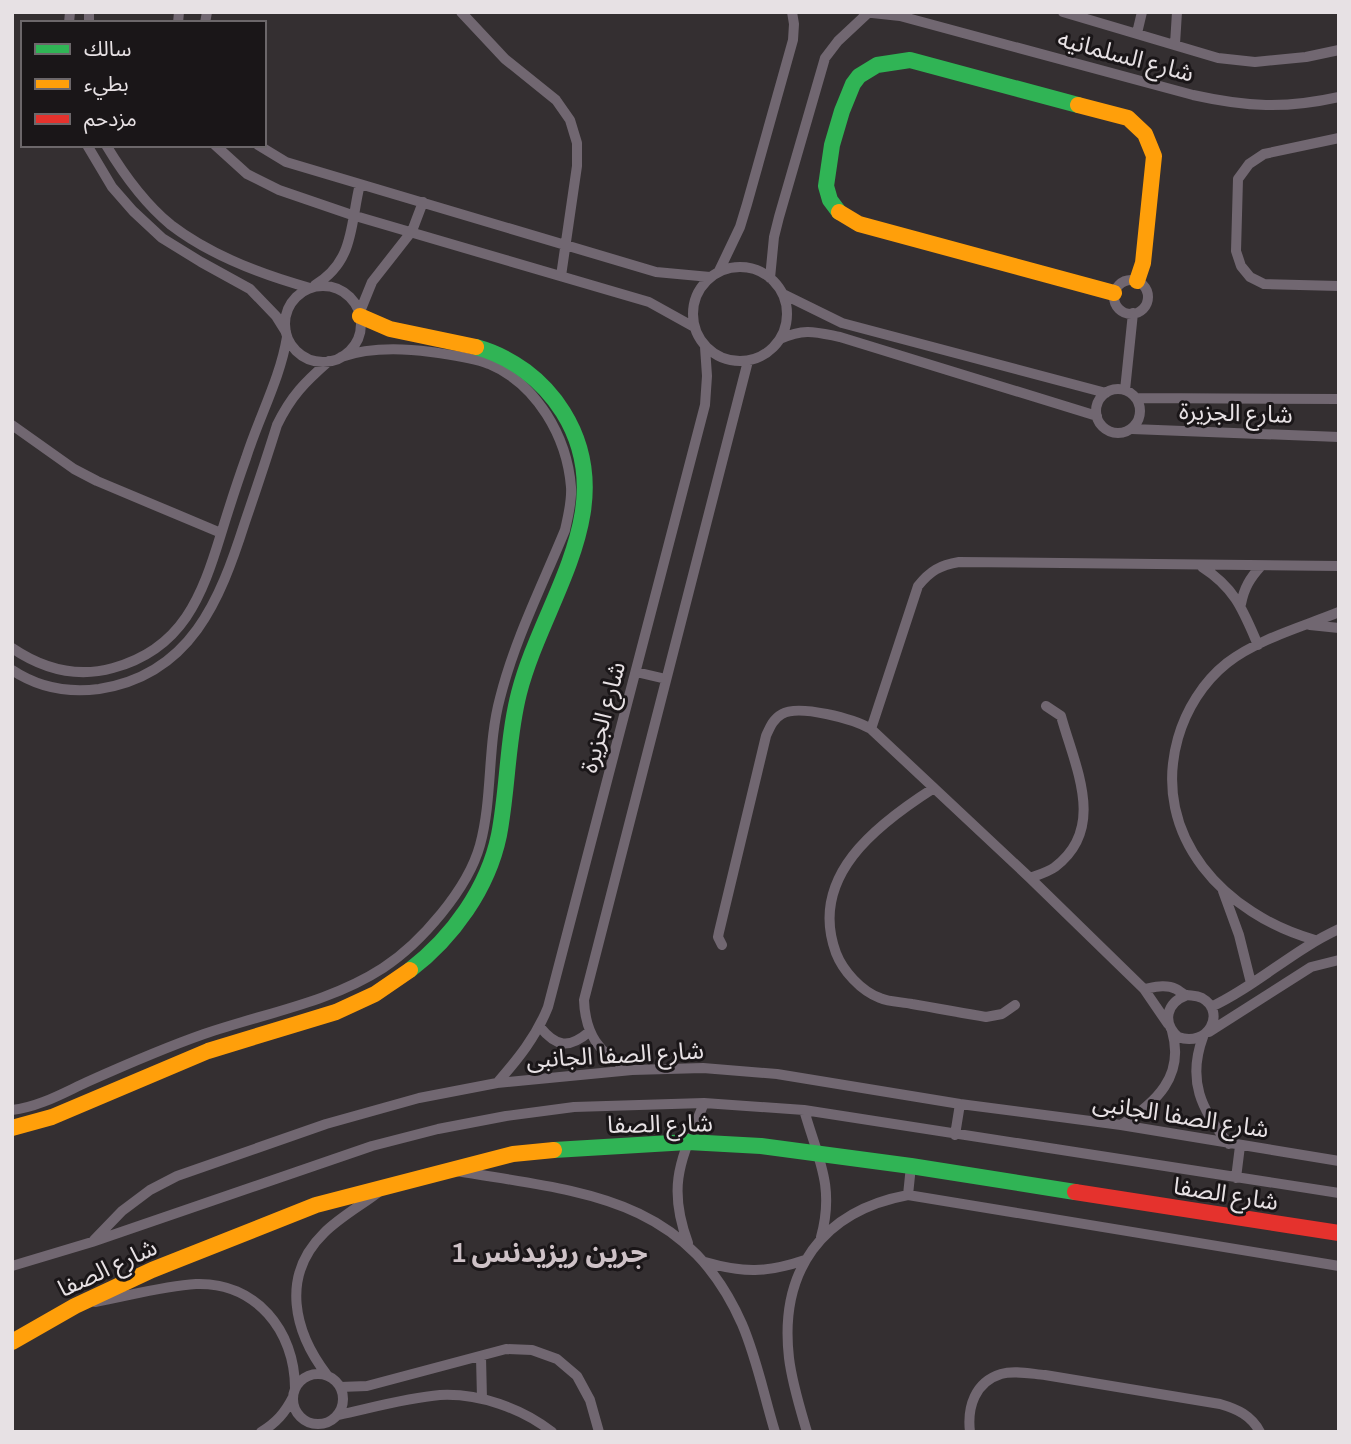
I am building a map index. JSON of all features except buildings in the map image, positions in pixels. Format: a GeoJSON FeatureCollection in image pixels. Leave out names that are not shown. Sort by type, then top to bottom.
{"type":"FeatureCollection","features":[{"type":"Feature","properties":{"kind":"street"},"geometry":{"type":"LineString","coordinates":[[461,12],[505,59],[556,100],[570,120],[577,142],[577,166],[561,276]]}},
{"type":"Feature","properties":{"kind":"street"},"geometry":{"type":"LineString","coordinates":[[261,147],[286,162],[656,272],[714,274],[732,267],[758,271],[770,278],[783,294],[787,309],[786,325],[772,350],[748,361],[732,361],[705,347],[694,327],[692,313],[700,288],[714,274],[731,250],[747,204],[793,40],[792,12]]}},
{"type":"Feature","properties":{"kind":"street"},"geometry":{"type":"LineString","coordinates":[[770,278],[774,237],[825,58],[867,12]]}},
{"type":"Feature","properties":{"kind":"street","name":"شارع السلمانيه"},"geometry":{"type":"LineString","coordinates":[[867,12],[900,16],[1235,104],[1278,106],[1339,97]]}},
{"type":"Feature","properties":{"kind":"street","name":"شارع السلمانيه"},"geometry":{"type":"LineString","coordinates":[[1063,12],[1217,58],[1255,62],[1306,57],[1339,50]]}},
{"type":"Feature","properties":{"kind":"street"},"geometry":{"type":"LineString","coordinates":[[1137,33],[1142,12]]}},
{"type":"Feature","properties":{"kind":"street"},"geometry":{"type":"LineString","coordinates":[[1175,44],[1177,12]]}},
{"type":"Feature","properties":{"kind":"street"},"geometry":{"type":"LineString","coordinates":[[1114,293],[859,224],[843,216],[831,203],[825,186],[827,168],[848,91],[859,76],[874,66],[892,60],[910,60],[1128,118],[1145,134],[1154,156],[1143,263],[1137,281]]}},
{"type":"Feature","properties":{"kind":"street"},"geometry":{"type":"LineString","coordinates":[[1339,138],[1264,153],[1249,164],[1238,179],[1236,251],[1241,266],[1250,277],[1264,284],[1339,286]]}},
{"type":"Feature","properties":{"kind":"street"},"geometry":{"type":"LineString","coordinates":[[88,147],[112,187],[162,238],[250,289],[276,316],[292,346],[308,359],[330,362]]}},
{"type":"Feature","properties":{"kind":"street"},"geometry":{"type":"LineString","coordinates":[[107,147],[137,190],[171,224],[194,240],[270,275],[311,287],[323,285],[342,291],[350,297],[360,315],[361,327],[351,350],[341,357]]}},
{"type":"Feature","properties":{"kind":"street"},"geometry":{"type":"LineString","coordinates":[[217,147],[247,174],[279,190],[352,215],[649,302],[694,327]]}},
{"type":"Feature","properties":{"kind":"street"},"geometry":{"type":"LineString","coordinates":[[12,648],[34,662],[65,671],[104,670],[127,664],[145,655],[170,637],[190,612],[209,574],[255,429],[278,374],[289,305],[298,295],[327,278],[339,265],[347,250],[360,184]]}},
{"type":"Feature","properties":{"kind":"street"},"geometry":{"type":"LineString","coordinates":[[360,315],[372,282],[412,231],[423,202]]}},
{"type":"Feature","properties":{"kind":"street"},"geometry":{"type":"LineString","coordinates":[[1137,281],[1142,284],[1147,295],[1144,307],[1133,313],[1119,308],[1114,302],[1114,293],[1122,282],[1137,281]]}},
{"type":"Feature","properties":{"kind":"street"},"geometry":{"type":"LineString","coordinates":[[783,294],[842,323],[1106,393]]}},
{"type":"Feature","properties":{"kind":"street"},"geometry":{"type":"LineString","coordinates":[[1125,390],[1133,313]]}},
{"type":"Feature","properties":{"kind":"street"},"geometry":{"type":"LineString","coordinates":[[12,1128],[54,1117],[209,1051],[317,1019],[355,1004],[390,985],[421,961],[449,932],[472,900],[497,850],[510,741],[520,689],[542,626],[573,558],[583,528],[586,491],[581,450],[568,419],[548,391],[510,359],[483,347],[387,329],[360,315]]}},
{"type":"Feature","properties":{"kind":"street"},"geometry":{"type":"LineString","coordinates":[[780,339],[794,333],[810,331],[840,337],[1097,415]]}},
{"type":"Feature","properties":{"kind":"street","name":"شارع الجزيرة"},"geometry":{"type":"LineString","coordinates":[[497,1083],[521,1056],[540,1027],[548,1007],[705,405],[708,376],[705,347]]}},
{"type":"Feature","properties":{"kind":"street"},"geometry":{"type":"LineString","coordinates":[[12,670],[35,683],[60,690],[84,691],[133,680],[154,669],[182,648],[205,621],[225,581],[277,425],[288,404],[302,385],[330,362],[341,357],[368,350],[396,349],[466,357],[488,364],[518,383],[542,409],[557,431],[567,460],[571,489],[570,507],[565,530],[511,658],[499,701],[480,845],[458,891],[409,948],[383,968],[347,989],[203,1034],[47,1101],[12,1110]]}},
{"type":"Feature","properties":{"kind":"street"},"geometry":{"type":"LineString","coordinates":[[632,1070],[614,1062],[600,1049],[589,1032],[584,1000],[748,361]]}},
{"type":"Feature","properties":{"kind":"street"},"geometry":{"type":"LineString","coordinates":[[1112,390],[1125,390],[1136,398],[1141,411],[1140,418],[1132,429],[1121,433],[1108,431],[1097,415],[1098,403],[1112,390]]}},
{"type":"Feature","properties":{"kind":"street","name":"شارع الجزيرة"},"geometry":{"type":"LineString","coordinates":[[1136,398],[1339,399]]}},
{"type":"Feature","properties":{"kind":"street"},"geometry":{"type":"LineString","coordinates":[[12,425],[85,475],[151,506],[221,533]]}},
{"type":"Feature","properties":{"kind":"street","name":"شارع الجزيرة"},"geometry":{"type":"LineString","coordinates":[[1132,429],[1339,437]]}},
{"type":"Feature","properties":{"kind":"street"},"geometry":{"type":"LineString","coordinates":[[871,729],[918,586],[928,573],[942,565],[959,562],[1339,566]]}},
{"type":"Feature","properties":{"kind":"street"},"geometry":{"type":"LineString","coordinates":[[1200,566],[1223,582],[1241,604],[1258,645]]}},
{"type":"Feature","properties":{"kind":"street"},"geometry":{"type":"LineString","coordinates":[[1241,604],[1247,583],[1261,566]]}},
{"type":"Feature","properties":{"kind":"street"},"geometry":{"type":"LineString","coordinates":[[1315,940],[1294,934],[1255,916],[1222,888],[1198,861],[1181,828],[1172,793],[1173,756],[1183,721],[1201,690],[1227,663],[1258,645],[1339,612]]}},
{"type":"Feature","properties":{"kind":"street"},"geometry":{"type":"LineString","coordinates":[[1307,625],[1339,628]]}},
{"type":"Feature","properties":{"kind":"street"},"geometry":{"type":"LineString","coordinates":[[145,655],[154,669]]}},
{"type":"Feature","properties":{"kind":"street"},"geometry":{"type":"LineString","coordinates":[[636,672],[666,679]]}},
{"type":"Feature","properties":{"kind":"street"},"geometry":{"type":"LineString","coordinates":[[1030,878],[1053,868],[1072,851],[1083,829],[1086,803],[1061,716],[1046,706]]}},
{"type":"Feature","properties":{"kind":"street"},"geometry":{"type":"LineString","coordinates":[[722,945],[719,932],[766,736],[772,723],[783,713],[797,710],[860,723],[871,729],[1144,989],[1178,1037],[1186,1040],[1205,1035],[1311,967],[1339,960]]}},
{"type":"Feature","properties":{"kind":"street"},"geometry":{"type":"LineString","coordinates":[[934,789],[905,806],[879,828],[836,880],[828,907],[830,935],[839,961],[856,983],[880,998],[986,1017],[1002,1014],[1015,1005]]}},
{"type":"Feature","properties":{"kind":"street"},"geometry":{"type":"LineString","coordinates":[[486,804],[504,806]]}},
{"type":"Feature","properties":{"kind":"street"},"geometry":{"type":"LineString","coordinates":[[1222,888],[1239,936],[1251,983]]}},
{"type":"Feature","properties":{"kind":"street"},"geometry":{"type":"LineString","coordinates":[[458,891],[472,900]]}},
{"type":"Feature","properties":{"kind":"street"},"geometry":{"type":"LineString","coordinates":[[1211,1007],[1315,940],[1339,929]]}},
{"type":"Feature","properties":{"kind":"street"},"geometry":{"type":"LineString","coordinates":[[1144,989],[1158,986],[1173,988],[1186,995],[1200,997],[1211,1007],[1212,1026],[1197,1055],[1195,1078],[1202,1103],[1213,1125],[1234,1145],[1236,1178]]}},
{"type":"Feature","properties":{"kind":"street"},"geometry":{"type":"LineString","coordinates":[[1121,1125],[1141,1112],[1158,1095],[1172,1073],[1176,1061],[1176,1046],[1167,1015],[1171,1005],[1186,995]]}},
{"type":"Feature","properties":{"kind":"street"},"geometry":{"type":"LineString","coordinates":[[540,1027],[549,1039],[563,1044],[578,1042],[589,1032]]}},
{"type":"Feature","properties":{"kind":"street","name":"شارع الصفا الجانبى"},"geometry":{"type":"LineString","coordinates":[[92,1242],[150,1190],[177,1176],[326,1124],[419,1098],[497,1083],[632,1070],[704,1069],[777,1074],[960,1104],[1121,1125],[1339,1161]]}},
{"type":"Feature","properties":{"kind":"street"},"geometry":{"type":"LineString","coordinates":[[1172,1073],[1195,1078]]}},
{"type":"Feature","properties":{"kind":"street"},"geometry":{"type":"LineString","coordinates":[[688,1243],[679,1219],[676,1193],[679,1167],[704,1103]]}},
{"type":"Feature","properties":{"kind":"street","name":"شارع الصفا"},"geometry":{"type":"LineString","coordinates":[[12,1266],[92,1242],[359,1151],[438,1129],[574,1107],[704,1103],[804,1110],[1339,1193]]}},
{"type":"Feature","properties":{"kind":"street"},"geometry":{"type":"LineString","coordinates":[[955,1135],[960,1104]]}},
{"type":"Feature","properties":{"kind":"street"},"geometry":{"type":"LineString","coordinates":[[804,1110],[824,1173],[828,1196],[820,1240]]}},
{"type":"Feature","properties":{"kind":"street","name":"شارع الصفا"},"geometry":{"type":"LineString","coordinates":[[12,1342],[75,1306],[152,1270],[316,1205],[513,1154],[580,1147],[688,1142],[817,1152],[1339,1233]]}},
{"type":"Feature","properties":{"kind":"street"},"geometry":{"type":"LineString","coordinates":[[908,1195],[911,1166]]}},
{"type":"Feature","properties":{"kind":"street"},"geometry":{"type":"LineString","coordinates":[[448,1169],[593,1196],[627,1207],[688,1243],[705,1262],[742,1324],[755,1357],[775,1432]]}},
{"type":"Feature","properties":{"kind":"street"},"geometry":{"type":"LineString","coordinates":[[338,1415],[343,1396],[340,1387],[327,1375],[309,1348],[298,1318],[295,1295],[299,1272],[309,1251],[324,1233],[387,1186]]}},
{"type":"Feature","properties":{"kind":"street"},"geometry":{"type":"LineString","coordinates":[[807,1432],[789,1358],[788,1324],[794,1291],[805,1260],[820,1240],[850,1214],[869,1205],[908,1195],[1339,1266]]}},
{"type":"Feature","properties":{"kind":"street"},"geometry":{"type":"LineString","coordinates":[[705,1262],[729,1269],[755,1271],[780,1268],[805,1260]]}},
{"type":"Feature","properties":{"kind":"street"},"geometry":{"type":"LineString","coordinates":[[75,1306],[196,1284],[221,1287],[243,1295],[264,1308],[280,1326],[295,1371],[293,1406],[298,1415],[305,1421],[323,1426]]}},
{"type":"Feature","properties":{"kind":"street"},"geometry":{"type":"LineString","coordinates":[[340,1387],[367,1386],[506,1349],[532,1350],[556,1359],[577,1376],[590,1400],[597,1428],[585,1432]]}},
{"type":"Feature","properties":{"kind":"street"},"geometry":{"type":"LineString","coordinates":[[481,1357],[482,1399]]}},
{"type":"Feature","properties":{"kind":"street"},"geometry":{"type":"LineString","coordinates":[[970,1432],[969,1408],[976,1393],[987,1380],[1003,1373],[1021,1373],[1235,1408],[1248,1416],[1259,1432]]}},
{"type":"Feature","properties":{"kind":"street"},"geometry":{"type":"LineString","coordinates":[[261,1432],[275,1423],[286,1411],[294,1392],[309,1376],[327,1375]]}},
{"type":"Feature","properties":{"kind":"street"},"geometry":{"type":"LineString","coordinates":[[305,1432],[323,1426],[338,1415],[439,1395],[482,1399],[516,1410],[552,1432]]}},
{"type":"Feature","properties":{"kind":"traffic: fast"},"geometry":{"type":"LineString","coordinates":[[839,212],[830,200],[826,186],[832,145],[853,84],[859,76],[877,65],[910,60],[1078,105]]}},
{"type":"Feature","properties":{"kind":"traffic: fast"},"geometry":{"type":"LineString","coordinates":[[410,970],[454,927],[477,892],[494,855],[519,693],[530,658],[572,553],[582,518],[585,483],[579,448],[563,412],[546,390],[526,371],[502,357],[476,347]]}},
{"type":"Feature","properties":{"kind":"traffic: fast"},"geometry":{"type":"LineString","coordinates":[[554,1150],[688,1142],[761,1146],[1075,1192]]}},
{"type":"Feature","properties":{"kind":"traffic: slow"},"geometry":{"type":"LineString","coordinates":[[1078,105],[1128,118],[1145,134],[1154,156],[1143,263],[1137,281]]}},
{"type":"Feature","properties":{"kind":"traffic: slow"},"geometry":{"type":"LineString","coordinates":[[839,212],[859,224],[1114,293]]}},
{"type":"Feature","properties":{"kind":"traffic: slow"},"geometry":{"type":"LineString","coordinates":[[360,316],[390,329],[476,347]]}},
{"type":"Feature","properties":{"kind":"traffic: slow"},"geometry":{"type":"LineString","coordinates":[[12,1128],[52,1117],[208,1051],[336,1012],[375,994],[410,970]]}},
{"type":"Feature","properties":{"kind":"traffic: slow"},"geometry":{"type":"LineString","coordinates":[[12,1342],[75,1306],[152,1270],[316,1205],[513,1154],[554,1150]]}},
{"type":"Feature","properties":{"kind":"traffic: jam"},"geometry":{"type":"LineString","coordinates":[[1075,1192],[1339,1233]]}},
{"type":"Feature","properties":{"kind":"district","name":"جرين ريزيدنس 1"},"geometry":{"type":"Point","coordinates":[550,1252]}}]}
